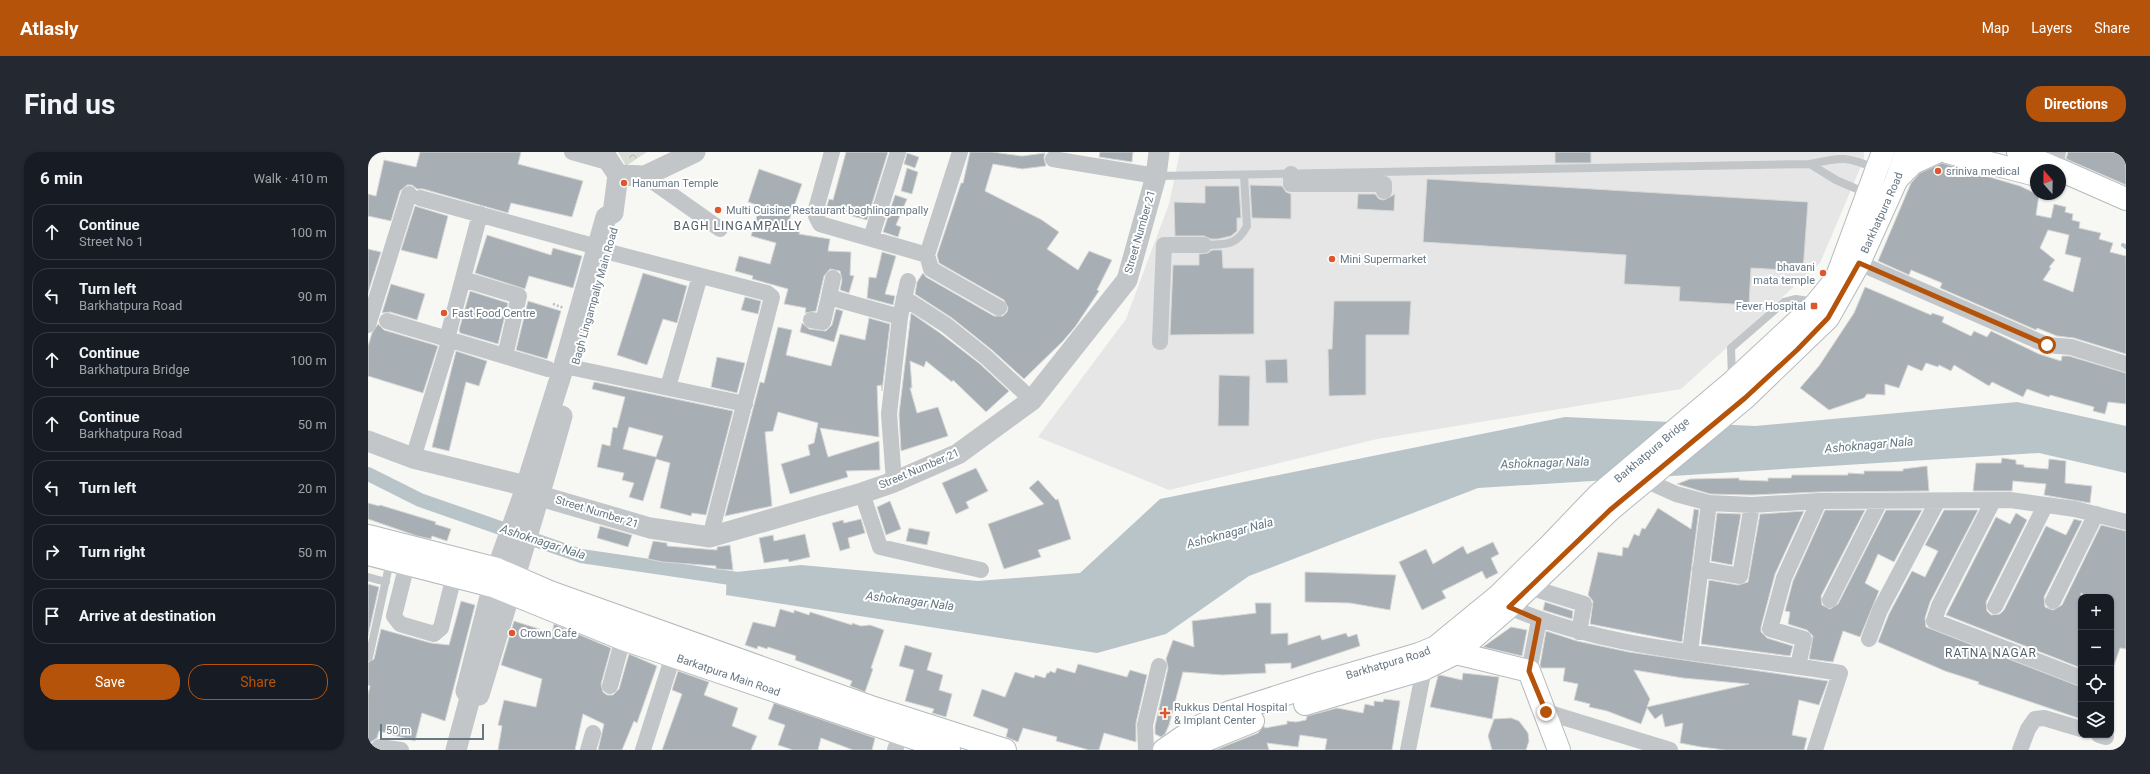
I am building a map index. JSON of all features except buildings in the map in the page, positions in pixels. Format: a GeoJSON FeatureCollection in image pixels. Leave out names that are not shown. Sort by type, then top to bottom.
{"type":"FeatureCollection","features":[{"type":"Feature","properties":{"kind":"main road","name":"Barkhatpura Road"},"geometry":{"type":"LineString","coordinates":[[1736,388],[1828,318],[1859,263],[1896,181],[1906,152]]}},
{"type":"Feature","properties":{"kind":"main road"},"geometry":{"type":"LineString","coordinates":[[1896,181],[1913,163],[1937,152]]}},
{"type":"Feature","properties":{"kind":"main road"},"geometry":{"type":"LineString","coordinates":[[1947,152],[2030,166]]}},
{"type":"Feature","properties":{"kind":"main road"},"geometry":{"type":"LineString","coordinates":[[2018,152],[2043,164]]}},
{"type":"Feature","properties":{"kind":"main road","name":"Barkhatpura Road"},"geometry":{"type":"LineString","coordinates":[[1736,388],[1818,302],[1836,279],[1880,160]]}},
{"type":"Feature","properties":{"kind":"main road"},"geometry":{"type":"LineString","coordinates":[[2066,174],[2126,199]]}},
{"type":"Feature","properties":{"kind":"main road"},"geometry":{"type":"LineString","coordinates":[[2066,177],[2126,212]]}},
{"type":"Feature","properties":{"kind":"main road","name":"Barkhatpura Bridge"},"geometry":{"type":"LineString","coordinates":[[1603,503],[1647,481],[1736,388]]}},
{"type":"Feature","properties":{"kind":"main road","name":"Barkhatpura Bridge"},"geometry":{"type":"LineString","coordinates":[[1582,525],[1603,503],[1736,388]]}},
{"type":"Feature","properties":{"kind":"main road","name":"Barkhatpura Road"},"geometry":{"type":"LineString","coordinates":[[1191,750],[1204,741],[1235,727],[1324,697],[1424,669],[1456,654],[1509,607],[1529,587],[1582,525]]}},
{"type":"Feature","properties":{"kind":"main road","name":"Barkhatpura Road"},"geometry":{"type":"LineString","coordinates":[[1164,750],[1196,728],[1230,712],[1436,647],[1582,525]]}},
{"type":"Feature","properties":{"kind":"main road"},"geometry":{"type":"LineString","coordinates":[[368,536],[388,559],[454,576],[506,573]]}},
{"type":"Feature","properties":{"kind":"main road"},"geometry":{"type":"LineString","coordinates":[[388,559],[506,573],[550,592],[874,708],[1004,750]]}},
{"type":"Feature","properties":{"kind":"main road","name":"Barkatpura Main Road"},"geometry":{"type":"LineString","coordinates":[[506,573],[623,638],[898,742],[949,750]]}},
{"type":"Feature","properties":{"kind":"main road"},"geometry":{"type":"LineString","coordinates":[[1456,654],[1529,671],[1546,712],[1559,750]]}},
{"type":"Feature","properties":{"kind":"street"},"geometry":{"type":"LineString","coordinates":[[572,152],[611,163],[645,176],[720,229]]}},
{"type":"Feature","properties":{"kind":"street"},"geometry":{"type":"LineString","coordinates":[[645,176],[695,152]]}},
{"type":"Feature","properties":{"kind":"street"},"geometry":{"type":"LineString","coordinates":[[832,152],[816,216],[820,224],[927,255]]}},
{"type":"Feature","properties":{"kind":"street"},"geometry":{"type":"LineString","coordinates":[[871,238],[898,152]]}},
{"type":"Feature","properties":{"kind":"street"},"geometry":{"type":"LineString","coordinates":[[960,152],[927,255],[931,269],[999,308]]}},
{"type":"Feature","properties":{"kind":"street","name":"Street Number 21"},"geometry":{"type":"LineString","coordinates":[[368,441],[531,498],[650,528],[710,537],[862,493],[894,482],[958,454],[1032,400],[1127,280],[1156,176],[1159,152]]}},
{"type":"Feature","properties":{"kind":"street"},"geometry":{"type":"LineString","coordinates":[[1053,159],[1156,176]]}},
{"type":"Feature","properties":{"kind":"street","name":"Bagh Lingampally Main Road"},"geometry":{"type":"LineString","coordinates":[[531,498],[574,368],[603,250],[606,217],[613,213],[611,163]]}},
{"type":"Feature","properties":{"kind":"street"},"geometry":{"type":"LineString","coordinates":[[1291,179],[1384,184],[1384,191]]}},
{"type":"Feature","properties":{"kind":"street"},"geometry":{"type":"LineString","coordinates":[[368,325],[415,196],[603,250],[767,293],[772,297],[710,537]]}},
{"type":"Feature","properties":{"kind":"street"},"geometry":{"type":"LineString","coordinates":[[413,458],[447,343],[480,214]]}},
{"type":"Feature","properties":{"kind":"street"},"geometry":{"type":"LineString","coordinates":[[1160,342],[1164,245],[1204,245]]}},
{"type":"Feature","properties":{"kind":"street","name":"Bagh Lingampally Main Road"},"geometry":{"type":"LineString","coordinates":[[531,498],[577,320],[603,250]]}},
{"type":"Feature","properties":{"kind":"street"},"geometry":{"type":"LineString","coordinates":[[1859,263],[2047,345],[2071,347],[2126,364]]}},
{"type":"Feature","properties":{"kind":"street"},"geometry":{"type":"LineString","coordinates":[[668,387],[700,276]]}},
{"type":"Feature","properties":{"kind":"street"},"geometry":{"type":"LineString","coordinates":[[811,320],[823,322],[833,278]]}},
{"type":"Feature","properties":{"kind":"street"},"geometry":{"type":"LineString","coordinates":[[463,279],[519,296],[505,356]]}},
{"type":"Feature","properties":{"kind":"street"},"geometry":{"type":"LineString","coordinates":[[894,482],[889,414],[900,317],[908,281]]}},
{"type":"Feature","properties":{"kind":"street"},"geometry":{"type":"LineString","coordinates":[[829,297],[900,317]]}},
{"type":"Feature","properties":{"kind":"street"},"geometry":{"type":"LineString","coordinates":[[904,298],[952,329],[986,357],[1032,400]]}},
{"type":"Feature","properties":{"kind":"street"},"geometry":{"type":"LineString","coordinates":[[387,321],[447,343],[505,356],[548,369]]}},
{"type":"Feature","properties":{"kind":"street"},"geometry":{"type":"LineString","coordinates":[[574,368],[745,404]]}},
{"type":"Feature","properties":{"kind":"street"},"geometry":{"type":"LineString","coordinates":[[1647,481],[1676,494],[1709,503],[1752,505],[1819,501],[1936,502],[2010,500],[2075,509],[2126,522]]}},
{"type":"Feature","properties":{"kind":"street"},"geometry":{"type":"LineString","coordinates":[[862,493],[880,547],[981,570]]}},
{"type":"Feature","properties":{"kind":"street"},"geometry":{"type":"LineString","coordinates":[[456,750],[470,698],[466,691],[531,498]]}},
{"type":"Feature","properties":{"kind":"street"},"geometry":{"type":"LineString","coordinates":[[1798,666],[1804,639],[1770,629],[1784,578],[1819,501]]}},
{"type":"Feature","properties":{"kind":"street"},"geometry":{"type":"LineString","coordinates":[[1830,600],[1880,501]]}},
{"type":"Feature","properties":{"kind":"street"},"geometry":{"type":"LineString","coordinates":[[1993,501],[1939,606],[1934,621],[2078,677]]}},
{"type":"Feature","properties":{"kind":"street"},"geometry":{"type":"LineString","coordinates":[[1869,639],[1880,610],[1936,502]]}},
{"type":"Feature","properties":{"kind":"street"},"geometry":{"type":"LineString","coordinates":[[1690,652],[1709,503]]}},
{"type":"Feature","properties":{"kind":"street"},"geometry":{"type":"LineString","coordinates":[[1700,569],[1740,576],[1752,505]]}},
{"type":"Feature","properties":{"kind":"street"},"geometry":{"type":"LineString","coordinates":[[1995,606],[2045,506]]}},
{"type":"Feature","properties":{"kind":"street"},"geometry":{"type":"LineString","coordinates":[[2053,601],[2096,514]]}},
{"type":"Feature","properties":{"kind":"street"},"geometry":{"type":"LineString","coordinates":[[368,530],[390,536],[388,559],[394,616],[400,624],[434,634],[441,628],[454,576]]}},
{"type":"Feature","properties":{"kind":"street"},"geometry":{"type":"LineString","coordinates":[[1529,587],[1584,604],[1579,632]]}},
{"type":"Feature","properties":{"kind":"street"},"geometry":{"type":"LineString","coordinates":[[1509,607],[1539,620],[1579,632],[1623,642],[1840,673],[1815,750]]}},
{"type":"Feature","properties":{"kind":"street"},"geometry":{"type":"LineString","coordinates":[[1529,671],[1539,620]]}},
{"type":"Feature","properties":{"kind":"street"},"geometry":{"type":"LineString","coordinates":[[610,686],[623,638]]}},
{"type":"Feature","properties":{"kind":"street"},"geometry":{"type":"LineString","coordinates":[[643,750],[673,656]]}},
{"type":"Feature","properties":{"kind":"street"},"geometry":{"type":"LineString","coordinates":[[1146,750],[1145,725],[1159,666]]}},
{"type":"Feature","properties":{"kind":"street"},"geometry":{"type":"LineString","coordinates":[[1408,750],[1424,669]]}},
{"type":"Feature","properties":{"kind":"street"},"geometry":{"type":"LineString","coordinates":[[1546,712],[1670,750]]}},
{"type":"Feature","properties":{"kind":"street"},"geometry":{"type":"LineString","coordinates":[[2020,750],[2028,728],[2035,720],[2044,718],[2078,728]]}},
{"type":"Feature","properties":{"kind":"street"},"geometry":{"type":"LineString","coordinates":[[588,750],[593,733]]}},
{"type":"Feature","properties":{"kind":"street"},"geometry":{"type":"LineString","coordinates":[[378,747],[401,750]]}},
{"type":"Feature","properties":{"kind":"lane"},"geometry":{"type":"LineString","coordinates":[[1156,176],[1244,175],[1291,179],[1810,164],[1838,159],[1880,160]]}},
{"type":"Feature","properties":{"kind":"lane"},"geometry":{"type":"LineString","coordinates":[[1810,164],[1836,180],[1868,193]]}},
{"type":"Feature","properties":{"kind":"lane"},"geometry":{"type":"LineString","coordinates":[[1204,245],[1231,244],[1238,240],[1243,234],[1247,226],[1244,175]]}},
{"type":"Feature","properties":{"kind":"lane"},"geometry":{"type":"LineString","coordinates":[[368,576],[388,559]]}},
{"type":"Feature","properties":{"kind":"lane"},"geometry":{"type":"LineString","coordinates":[[369,657],[388,559]]}},
{"type":"Feature","properties":{"kind":"shaded area"},"geometry":{"type":"Polygon","coordinates":[[[1180,152],[1864,152],[1864,159],[1820,263],[1681,389],[1377,439],[1169,490],[1038,437],[1126,319],[1169,204],[1180,152]]]}},
{"type":"Feature","properties":{"kind":"green space"},"geometry":{"type":"Polygon","coordinates":[[[618,152],[647,152],[626,166],[618,152]]]}},
{"type":"Feature","properties":{"kind":"water"},"geometry":{"type":"Polygon","coordinates":[[[2017,402],[2126,426],[2126,473],[2039,453],[1478,488],[1249,576],[1166,634],[1097,653],[726,595],[727,573],[801,565],[978,581],[1080,573],[1160,499],[1565,417],[1755,426],[2017,402]]]}},
{"type":"Feature","properties":{"kind":"waterway","name":"Ashoknagar Nala"},"geometry":{"type":"LineString","coordinates":[[368,474],[420,500],[581,556],[744,580]]}},
{"type":"Feature","properties":{"kind":"place","name":"sriniva medical"},"geometry":{"type":"Point","coordinates":[1938,171]}},
{"type":"Feature","properties":{"kind":"place","name":"Hanuman Temple"},"geometry":{"type":"Point","coordinates":[624,183]}},
{"type":"Feature","properties":{"kind":"place","name":"Multi Cuisine Restaurant baghlingampally"},"geometry":{"type":"Point","coordinates":[718,210]}},
{"type":"Feature","properties":{"kind":"place","name":"Mini Supermarket"},"geometry":{"type":"Point","coordinates":[1332,259]}},
{"type":"Feature","properties":{"kind":"place","name":"bhavani mata temple"},"geometry":{"type":"Point","coordinates":[1823,273]}},
{"type":"Feature","properties":{"kind":"place","name":"Fever Hospital"},"geometry":{"type":"Point","coordinates":[1814,306]}},
{"type":"Feature","properties":{"kind":"place","name":"Fast Food Centre"},"geometry":{"type":"Point","coordinates":[444,313]}},
{"type":"Feature","properties":{"kind":"place","name":"Crown Cafe"},"geometry":{"type":"Point","coordinates":[512,633]}},
{"type":"Feature","properties":{"kind":"place","name":"Rukkus Dental Hospital & Implant Center"},"geometry":{"type":"Point","coordinates":[1165,713]}},
{"type":"Feature","properties":{"kind":"district","name":"BAGH LINGAMPALLY"},"geometry":{"type":"Point","coordinates":[738,226]}},
{"type":"Feature","properties":{"kind":"district","name":"RATNA NAGAR"},"geometry":{"type":"Point","coordinates":[1991,653]}},
{"type":"Feature","properties":{"kind":"route"},"geometry":{"type":"LineString","coordinates":[[1546,712],[1529,671],[1539,620],[1509,607],[1610,510],[1647,481],[1745,398],[1797,350],[1828,318],[1847,287],[1859,263],[2047,345]]}}]}
